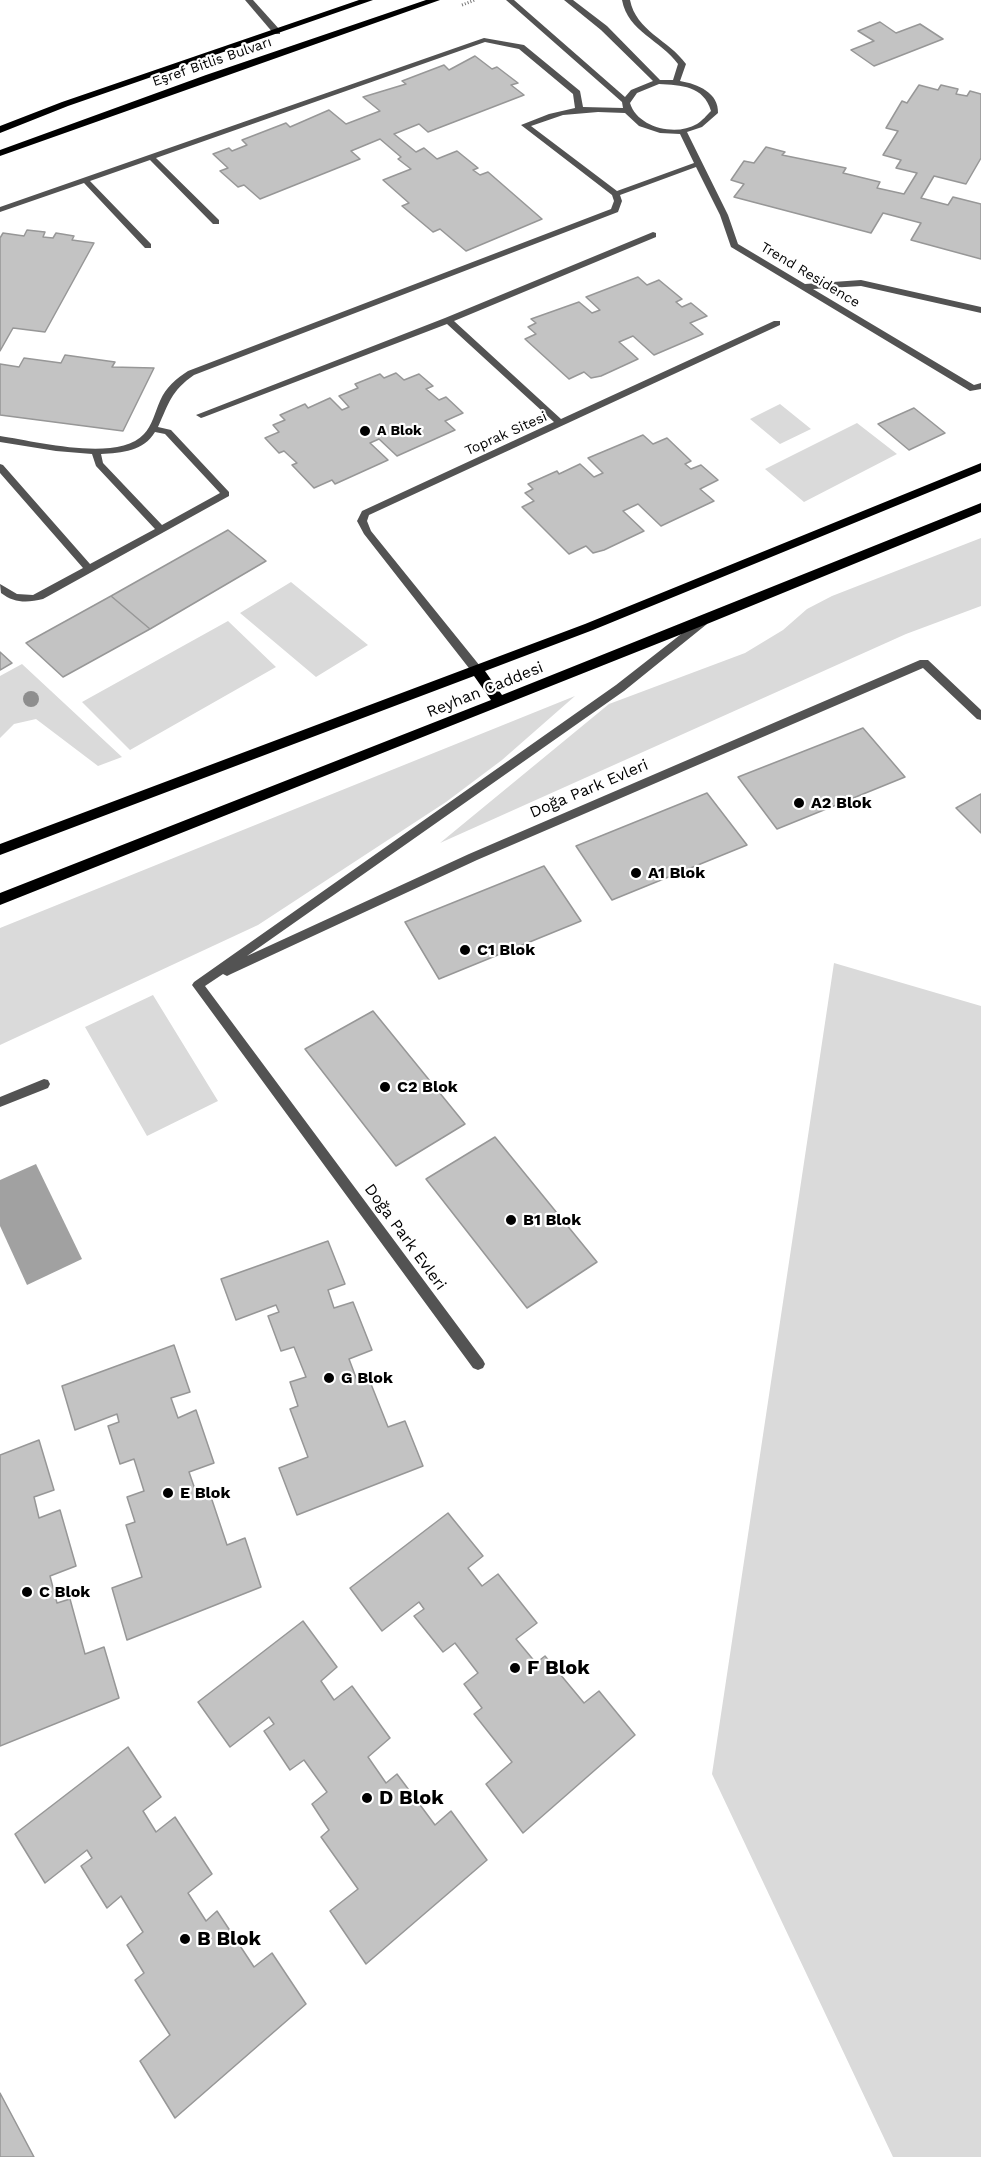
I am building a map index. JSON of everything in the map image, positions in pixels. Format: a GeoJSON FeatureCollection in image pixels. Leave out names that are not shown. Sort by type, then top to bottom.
{"type":"FeatureCollection","features":[{"type":"Feature","properties":{"kind":"main road","name":"Eşref Bitlis Bulvarı"},"geometry":{"type":"LineString","coordinates":[[0,130],[64,104],[368,0]]}},
{"type":"Feature","properties":{"kind":"main road","name":"Eşref Bitlis Bulvarı"},"geometry":{"type":"LineString","coordinates":[[0,153],[209,77],[435,0]]}},
{"type":"Feature","properties":{"kind":"main road","name":"Reyhan Caddesi"},"geometry":{"type":"LineString","coordinates":[[0,850],[610,618],[981,467]]}},
{"type":"Feature","properties":{"kind":"main road","name":"Reyhan Caddesi"},"geometry":{"type":"LineString","coordinates":[[0,899],[703,621],[981,507]]}},
{"type":"Feature","properties":{"kind":"main road"},"geometry":{"type":"LineString","coordinates":[[476,669],[500,702]]}},
{"type":"Feature","properties":{"kind":"street"},"geometry":{"type":"LineString","coordinates":[[249,0],[277,32]]}},
{"type":"Feature","properties":{"kind":"street"},"geometry":{"type":"LineString","coordinates":[[510,0],[625,106],[634,120],[647,127],[682,131],[698,127],[710,120],[716,111],[714,101],[706,92],[693,85],[676,82],[642,85],[631,92],[625,106]]}},
{"type":"Feature","properties":{"kind":"street"},"geometry":{"type":"LineString","coordinates":[[568,0],[604,28],[658,82]]}},
{"type":"Feature","properties":{"kind":"street"},"geometry":{"type":"LineString","coordinates":[[626,0],[631,21],[677,55],[682,64],[676,82]]}},
{"type":"Feature","properties":{"kind":"street"},"geometry":{"type":"LineString","coordinates":[[0,210],[484,40],[521,47],[577,93],[579,108]]}},
{"type":"Feature","properties":{"kind":"street"},"geometry":{"type":"LineString","coordinates":[[0,439],[96,451],[118,451],[136,445],[148,435],[172,386],[191,373],[615,210],[618,201],[616,194],[525,125],[558,112],[579,108],[625,106]]}},
{"type":"Feature","properties":{"kind":"street","name":"Trend Residence"},"geometry":{"type":"LineString","coordinates":[[682,131],[724,215],[734,245],[973,389],[981,386]]}},
{"type":"Feature","properties":{"kind":"street"},"geometry":{"type":"LineString","coordinates":[[150,156],[216,222]]}},
{"type":"Feature","properties":{"kind":"street"},"geometry":{"type":"LineString","coordinates":[[616,194],[698,164]]}},
{"type":"Feature","properties":{"kind":"street"},"geometry":{"type":"LineString","coordinates":[[85,180],[148,246]]}},
{"type":"Feature","properties":{"kind":"street"},"geometry":{"type":"LineString","coordinates":[[201,415],[448,320],[653,235]]}},
{"type":"Feature","properties":{"kind":"street"},"geometry":{"type":"LineString","coordinates":[[803,287],[861,283],[981,310]]}},
{"type":"Feature","properties":{"kind":"street","name":"Toprak Sitesi"},"geometry":{"type":"LineString","coordinates":[[448,320],[561,424],[365,513],[362,521],[367,532],[476,669]]}},
{"type":"Feature","properties":{"kind":"street"},"geometry":{"type":"LineString","coordinates":[[561,424],[777,323]]}},
{"type":"Feature","properties":{"kind":"street"},"geometry":{"type":"LineString","coordinates":[[0,587],[13,597],[30,600],[39,597],[226,494],[168,432],[152,428]]}},
{"type":"Feature","properties":{"kind":"street"},"geometry":{"type":"LineString","coordinates":[[96,451],[99,464],[160,530]]}},
{"type":"Feature","properties":{"kind":"street"},"geometry":{"type":"LineString","coordinates":[[0,467],[89,569]]}},
{"type":"Feature","properties":{"kind":"street"},"geometry":{"type":"LineString","coordinates":[[198,985],[620,688],[703,621]]}},
{"type":"Feature","properties":{"kind":"street","name":"Doğa Park Evleri"},"geometry":{"type":"LineString","coordinates":[[478,1364],[198,985],[473,857],[924,663],[981,716]]}},
{"type":"Feature","properties":{"kind":"street"},"geometry":{"type":"LineString","coordinates":[[0,1102],[44,1084]]}},
{"type":"Feature","properties":{"kind":"shaded area"},"geometry":{"type":"Polygon","coordinates":[[[780,404],[811,429],[780,444],[750,419],[780,404]]]}},
{"type":"Feature","properties":{"kind":"shaded area"},"geometry":{"type":"Polygon","coordinates":[[[857,423],[897,454],[804,502],[765,469],[857,423]]]}},
{"type":"Feature","properties":{"kind":"shaded area"},"geometry":{"type":"Polygon","coordinates":[[[981,538],[981,606],[906,634],[440,843],[609,704],[745,653],[783,630],[807,609],[832,596],[981,538]]]}},
{"type":"Feature","properties":{"kind":"shaded area"},"geometry":{"type":"Polygon","coordinates":[[[291,582],[368,645],[316,677],[240,613],[291,582]]]}},
{"type":"Feature","properties":{"kind":"shaded area"},"geometry":{"type":"Polygon","coordinates":[[[228,621],[276,667],[130,750],[82,702],[228,621]]]}},
{"type":"Feature","properties":{"kind":"shaded area"},"geometry":{"type":"Polygon","coordinates":[[[22,664],[122,757],[98,766],[36,719],[14,724],[0,738],[0,676],[22,664]]]}},
{"type":"Feature","properties":{"kind":"shaded area"},"geometry":{"type":"Polygon","coordinates":[[[575,696],[502,760],[446,802],[258,925],[0,1045],[0,928],[575,696]]]}},
{"type":"Feature","properties":{"kind":"shaded area"},"geometry":{"type":"Polygon","coordinates":[[[834,963],[981,1006],[981,2157],[893,2157],[712,1774],[834,963]]]}},
{"type":"Feature","properties":{"kind":"shaded area"},"geometry":{"type":"Polygon","coordinates":[[[153,995],[218,1101],[147,1136],[85,1027],[153,995]]]}},
{"type":"Feature","properties":{"kind":"shaded area"},"geometry":{"type":"Polygon","coordinates":[[[36,1164],[82,1259],[27,1285],[0,1226],[0,1180],[36,1164]]]}},
{"type":"Feature","properties":{"kind":"building"},"geometry":{"type":"Polygon","coordinates":[[[880,22],[896,33],[920,24],[943,39],[874,66],[851,50],[874,41],[858,31],[880,22]]]}},
{"type":"Feature","properties":{"kind":"building"},"geometry":{"type":"Polygon","coordinates":[[[475,56],[492,69],[497,67],[518,83],[511,85],[524,95],[428,132],[419,124],[394,134],[416,152],[424,148],[437,159],[457,151],[478,168],[473,170],[480,175],[488,172],[542,219],[466,251],[440,229],[433,232],[402,206],[409,203],[383,180],[411,169],[398,159],[401,157],[380,139],[351,151],[360,159],[260,199],[244,185],[238,187],[220,171],[228,168],[213,154],[229,148],[232,151],[247,145],[242,140],[286,123],[290,127],[329,110],[346,124],[380,111],[363,97],[406,84],[402,81],[444,65],[449,70],[475,56]]]}},
{"type":"Feature","properties":{"kind":"building"},"geometry":{"type":"Polygon","coordinates":[[[919,85],[938,90],[941,85],[958,89],[956,94],[967,96],[970,91],[981,94],[981,158],[966,184],[934,176],[921,198],[948,205],[953,197],[981,204],[981,259],[911,240],[921,223],[883,213],[871,233],[734,197],[744,184],[731,180],[744,161],[754,163],[766,147],[785,152],[782,155],[846,168],[843,173],[880,182],[877,188],[904,194],[917,173],[896,168],[901,160],[883,155],[898,131],[886,128],[902,101],[907,103],[919,85]]]}},
{"type":"Feature","properties":{"kind":"building"},"geometry":{"type":"Polygon","coordinates":[[[27,230],[45,232],[43,237],[53,238],[56,233],[74,236],[72,240],[94,243],[45,332],[13,328],[0,351],[0,238],[3,233],[24,236],[27,230]]]}},
{"type":"Feature","properties":{"kind":"building"},"geometry":{"type":"Polygon","coordinates":[[[638,277],[647,285],[659,280],[682,299],[676,302],[682,307],[691,303],[707,316],[690,323],[703,334],[654,355],[633,336],[619,342],[638,359],[601,376],[591,378],[584,372],[569,379],[525,339],[536,334],[528,327],[536,323],[531,319],[579,302],[592,313],[600,310],[586,297],[638,277]]]}},
{"type":"Feature","properties":{"kind":"building"},"geometry":{"type":"Polygon","coordinates":[[[65,355],[115,362],[112,367],[154,368],[123,431],[0,415],[0,364],[19,367],[24,358],[61,363],[65,355]]]}},
{"type":"Feature","properties":{"kind":"building","name":"A Blok"},"geometry":{"type":"Polygon","coordinates":[[[396,373],[404,380],[419,374],[433,386],[426,389],[439,400],[446,397],[463,413],[445,421],[455,430],[397,456],[379,439],[370,443],[388,460],[335,484],[332,480],[314,488],[292,465],[297,463],[284,451],[279,453],[265,438],[279,432],[273,425],[285,420],[280,415],[305,404],[308,408],[330,398],[342,410],[349,407],[339,396],[358,388],[355,384],[380,374],[384,378],[396,373]]]}},
{"type":"Feature","properties":{"kind":"building"},"geometry":{"type":"Polygon","coordinates":[[[914,408],[945,433],[909,450],[878,424],[914,408]]]}},
{"type":"Feature","properties":{"kind":"building"},"geometry":{"type":"Polygon","coordinates":[[[643,435],[653,444],[667,438],[691,461],[685,464],[691,469],[701,465],[718,480],[700,489],[714,501],[661,526],[638,504],[623,511],[644,531],[604,550],[593,553],[586,546],[569,554],[522,507],[534,501],[525,493],[533,489],[528,484],[580,464],[594,477],[603,473],[588,458],[643,435]]]}},
{"type":"Feature","properties":{"kind":"building"},"geometry":{"type":"Polygon","coordinates":[[[228,530],[266,561],[150,629],[111,596],[228,530]]]}},
{"type":"Feature","properties":{"kind":"building"},"geometry":{"type":"Polygon","coordinates":[[[111,596],[150,629],[63,677],[26,643],[111,596]]]}},
{"type":"Feature","properties":{"kind":"building"},"geometry":{"type":"Polygon","coordinates":[[[0,652],[12,663],[0,670],[0,652]]]}},
{"type":"Feature","properties":{"kind":"building","name":"A2 Blok"},"geometry":{"type":"Polygon","coordinates":[[[863,728],[905,777],[777,829],[738,777],[863,728]]]}},
{"type":"Feature","properties":{"kind":"building","name":"A1 Blok"},"geometry":{"type":"Polygon","coordinates":[[[707,793],[747,845],[612,900],[576,846],[707,793]]]}},
{"type":"Feature","properties":{"kind":"building"},"geometry":{"type":"Polygon","coordinates":[[[981,794],[981,833],[956,808],[981,794]]]}},
{"type":"Feature","properties":{"kind":"building","name":"C1 Blok"},"geometry":{"type":"Polygon","coordinates":[[[544,866],[581,921],[439,979],[405,922],[544,866]]]}},
{"type":"Feature","properties":{"kind":"building","name":"C2 Blok"},"geometry":{"type":"Polygon","coordinates":[[[373,1011],[465,1124],[396,1166],[305,1049],[373,1011]]]}},
{"type":"Feature","properties":{"kind":"building","name":"B1 Blok"},"geometry":{"type":"Polygon","coordinates":[[[495,1137],[597,1262],[527,1308],[426,1179],[495,1137]]]}},
{"type":"Feature","properties":{"kind":"building","name":"G Blok"},"geometry":{"type":"Polygon","coordinates":[[[328,1241],[345,1284],[328,1290],[334,1308],[353,1302],[372,1350],[349,1359],[358,1383],[369,1379],[388,1427],[405,1421],[423,1466],[297,1515],[279,1468],[308,1457],[290,1409],[298,1406],[290,1382],[306,1377],[294,1347],[281,1351],[268,1316],[279,1312],[276,1305],[236,1320],[221,1279],[328,1241]]]}},
{"type":"Feature","properties":{"kind":"building","name":"E Blok"},"geometry":{"type":"Polygon","coordinates":[[[174,1345],[190,1392],[171,1398],[178,1418],[196,1410],[214,1463],[189,1472],[198,1498],[210,1494],[227,1545],[245,1538],[261,1587],[127,1640],[112,1588],[142,1577],[126,1525],[135,1522],[127,1497],[144,1491],[134,1459],[120,1464],[108,1426],[119,1422],[117,1414],[75,1430],[62,1386],[174,1345]]]}},
{"type":"Feature","properties":{"kind":"building","name":"C Blok"},"geometry":{"type":"Polygon","coordinates":[[[39,1440],[54,1490],[34,1497],[39,1518],[60,1510],[76,1566],[50,1576],[57,1603],[70,1599],[85,1654],[104,1647],[119,1698],[0,1746],[0,1455],[39,1440]]]}},
{"type":"Feature","properties":{"kind":"building","name":"F Blok"},"geometry":{"type":"Polygon","coordinates":[[[448,1513],[483,1556],[468,1568],[482,1586],[498,1574],[537,1623],[516,1639],[536,1663],[545,1656],[584,1703],[599,1691],[635,1735],[523,1833],[486,1784],[512,1762],[474,1714],[482,1708],[464,1684],[478,1673],[455,1643],[443,1652],[414,1616],[424,1609],[419,1602],[382,1631],[350,1588],[448,1513]]]}},
{"type":"Feature","properties":{"kind":"building","name":"D Blok"},"geometry":{"type":"Polygon","coordinates":[[[303,1621],[337,1667],[321,1681],[334,1700],[352,1686],[390,1738],[368,1757],[386,1783],[397,1774],[435,1825],[451,1811],[487,1860],[366,1964],[330,1911],[358,1889],[321,1837],[329,1830],[312,1804],[327,1792],[304,1760],[290,1770],[264,1731],[274,1724],[269,1717],[230,1747],[198,1702],[303,1621]]]}},
{"type":"Feature","properties":{"kind":"building","name":"B Blok"},"geometry":{"type":"Polygon","coordinates":[[[128,1747],[161,1797],[143,1811],[156,1832],[175,1817],[212,1874],[188,1893],[206,1921],[217,1911],[254,1967],[272,1953],[306,2004],[175,2118],[140,2061],[170,2035],[135,1980],[144,1973],[127,1945],[143,1932],[121,1896],[107,1908],[81,1866],[92,1858],[87,1850],[45,1883],[15,1834],[128,1747]]]}},
{"type":"Feature","properties":{"kind":"building"},"geometry":{"type":"Polygon","coordinates":[[[0,2093],[34,2157],[0,2157],[0,2093]]]}},
{"type":"Feature","properties":{"kind":"place","name":"A Blok"},"geometry":{"type":"Point","coordinates":[365,431]}},
{"type":"Feature","properties":{"kind":"place","name":"A2 Blok"},"geometry":{"type":"Point","coordinates":[799,803]}},
{"type":"Feature","properties":{"kind":"place","name":"A1 Blok"},"geometry":{"type":"Point","coordinates":[636,873]}},
{"type":"Feature","properties":{"kind":"place","name":"C1 Blok"},"geometry":{"type":"Point","coordinates":[465,950]}},
{"type":"Feature","properties":{"kind":"place","name":"C2 Blok"},"geometry":{"type":"Point","coordinates":[385,1087]}},
{"type":"Feature","properties":{"kind":"place","name":"B1 Blok"},"geometry":{"type":"Point","coordinates":[511,1220]}},
{"type":"Feature","properties":{"kind":"place","name":"G Blok"},"geometry":{"type":"Point","coordinates":[329,1378]}},
{"type":"Feature","properties":{"kind":"place","name":"E Blok"},"geometry":{"type":"Point","coordinates":[168,1493]}},
{"type":"Feature","properties":{"kind":"place","name":"C Blok"},"geometry":{"type":"Point","coordinates":[27,1592]}},
{"type":"Feature","properties":{"kind":"place","name":"F Blok"},"geometry":{"type":"Point","coordinates":[515,1668]}},
{"type":"Feature","properties":{"kind":"place","name":"D Blok"},"geometry":{"type":"Point","coordinates":[367,1798]}},
{"type":"Feature","properties":{"kind":"place","name":"B Blok"},"geometry":{"type":"Point","coordinates":[185,1939]}}]}
